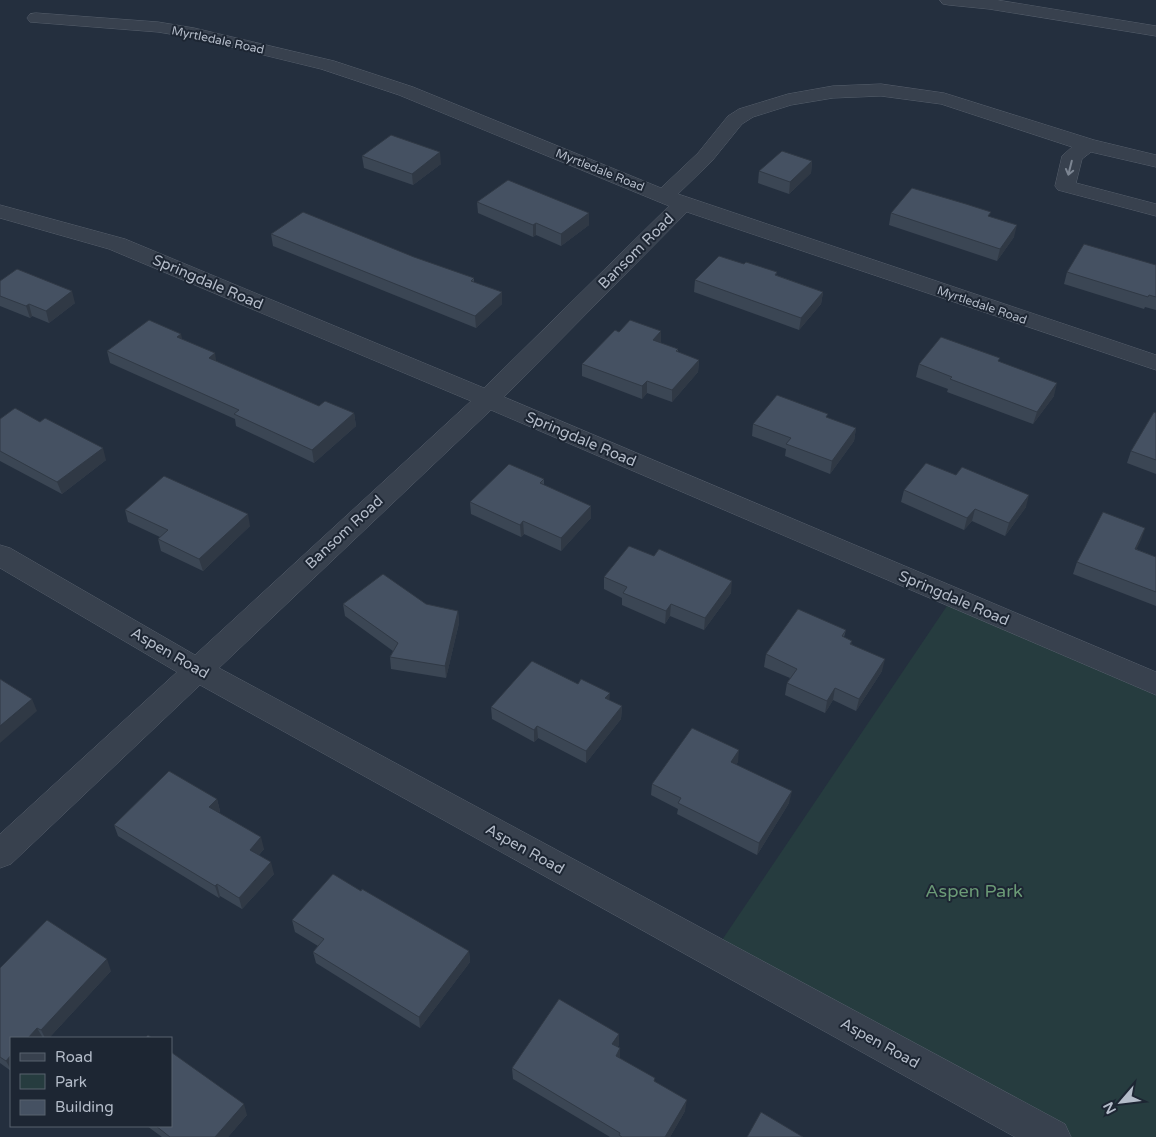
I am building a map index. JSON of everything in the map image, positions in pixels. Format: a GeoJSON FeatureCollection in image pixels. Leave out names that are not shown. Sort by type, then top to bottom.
{"type":"FeatureCollection","features":[{"type":"Feature","properties":{"kind":"street"},"geometry":{"type":"LineString","coordinates":[[949,0],[989,4],[1156,31]]}},
{"type":"Feature","properties":{"kind":"street","name":"Myrtledale Road"},"geometry":{"type":"LineString","coordinates":[[36,18],[194,33],[327,65],[406,91],[674,200],[1156,363]]}},
{"type":"Feature","properties":{"kind":"street","name":"Bansom Road"},"geometry":{"type":"LineString","coordinates":[[0,854],[196,669],[488,399],[674,200],[735,120],[746,113],[788,100],[833,92],[881,90],[944,99],[1088,145],[1156,160]]}},
{"type":"Feature","properties":{"kind":"street"},"geometry":{"type":"LineString","coordinates":[[1088,145],[1072,156],[1065,186],[1156,210]]}},
{"type":"Feature","properties":{"kind":"street","name":"Springdale Road"},"geometry":{"type":"LineString","coordinates":[[0,211],[117,244],[488,399],[1156,684]]}},
{"type":"Feature","properties":{"kind":"street","name":"Aspen Road"},"geometry":{"type":"LineString","coordinates":[[0,555],[196,669],[1052,1137]]}},
{"type":"Feature","properties":{"kind":"green space","name":"Aspen Park"},"geometry":{"type":"Polygon","coordinates":[[[953,597],[1156,680],[1156,1137],[1031,1137],[714,952],[953,597]]]}},
{"type":"Feature","properties":{"kind":"building"},"geometry":{"type":"Polygon","coordinates":[[[391,135],[440,152],[412,174],[362,156],[391,135]]]}},
{"type":"Feature","properties":{"kind":"building"},"geometry":{"type":"Polygon","coordinates":[[[782,151],[812,161],[790,182],[759,171],[782,151]]]}},
{"type":"Feature","properties":{"kind":"building"},"geometry":{"type":"Polygon","coordinates":[[[508,180],[589,213],[561,234],[536,223],[533,225],[477,202],[508,180]]]}},
{"type":"Feature","properties":{"kind":"building"},"geometry":{"type":"Polygon","coordinates":[[[912,188],[991,212],[988,216],[1017,225],[1000,249],[891,213],[912,188]]]}},
{"type":"Feature","properties":{"kind":"building"},"geometry":{"type":"Polygon","coordinates":[[[303,212],[414,257],[474,278],[471,281],[502,292],[475,316],[271,234],[303,212]]]}},
{"type":"Feature","properties":{"kind":"building"},"geometry":{"type":"Polygon","coordinates":[[[1084,244],[1156,265],[1156,297],[1149,295],[1148,297],[1067,272],[1084,244]]]}},
{"type":"Feature","properties":{"kind":"building"},"geometry":{"type":"Polygon","coordinates":[[[719,256],[777,272],[775,275],[823,292],[801,318],[695,280],[719,256]]]}},
{"type":"Feature","properties":{"kind":"building"},"geometry":{"type":"Polygon","coordinates":[[[17,269],[72,291],[46,311],[0,296],[0,281],[17,269]]]}},
{"type":"Feature","properties":{"kind":"building"},"geometry":{"type":"Polygon","coordinates":[[[149,320],[181,334],[177,337],[215,353],[209,358],[319,406],[325,401],[354,413],[312,450],[234,414],[239,410],[107,351],[149,320]]]}},
{"type":"Feature","properties":{"kind":"building"},"geometry":{"type":"Polygon","coordinates":[[[630,320],[661,331],[653,340],[678,349],[676,351],[699,360],[672,390],[647,381],[642,386],[582,364],[615,330],[619,332],[630,320]]]}},
{"type":"Feature","properties":{"kind":"building"},"geometry":{"type":"Polygon","coordinates":[[[941,337],[1000,358],[998,361],[1057,383],[1037,412],[950,379],[952,377],[919,364],[941,337]]]}},
{"type":"Feature","properties":{"kind":"building"},"geometry":{"type":"Polygon","coordinates":[[[777,395],[828,414],[826,417],[856,428],[832,461],[786,444],[791,438],[753,424],[777,395]]]}},
{"type":"Feature","properties":{"kind":"building"},"geometry":{"type":"Polygon","coordinates":[[[15,408],[40,422],[45,418],[103,448],[57,482],[0,451],[0,419],[15,408]]]}},
{"type":"Feature","properties":{"kind":"building"},"geometry":{"type":"Polygon","coordinates":[[[1154,412],[1156,413],[1156,460],[1131,451],[1154,412]]]}},
{"type":"Feature","properties":{"kind":"building"},"geometry":{"type":"Polygon","coordinates":[[[926,463],[956,475],[962,467],[1029,495],[1009,523],[975,509],[967,518],[904,490],[926,463]]]}},
{"type":"Feature","properties":{"kind":"building"},"geometry":{"type":"Polygon","coordinates":[[[509,464],[544,479],[540,483],[591,506],[561,538],[523,521],[520,525],[470,502],[509,464]]]}},
{"type":"Feature","properties":{"kind":"building"},"geometry":{"type":"Polygon","coordinates":[[[164,476],[248,514],[199,559],[158,539],[168,530],[125,510],[164,476]]]}},
{"type":"Feature","properties":{"kind":"building"},"geometry":{"type":"Polygon","coordinates":[[[1103,512],[1145,528],[1135,549],[1156,557],[1156,592],[1077,562],[1103,512]]]}},
{"type":"Feature","properties":{"kind":"building"},"geometry":{"type":"Polygon","coordinates":[[[629,546],[654,556],[659,549],[732,581],[705,618],[671,604],[666,611],[623,593],[627,587],[604,577],[629,546]]]}},
{"type":"Feature","properties":{"kind":"building"},"geometry":{"type":"Polygon","coordinates":[[[383,574],[426,604],[458,611],[445,666],[390,657],[398,643],[343,604],[383,574]]]}},
{"type":"Feature","properties":{"kind":"building"},"geometry":{"type":"Polygon","coordinates":[[[798,609],[846,630],[842,636],[852,641],[850,644],[885,659],[859,699],[835,688],[827,701],[787,683],[797,669],[766,654],[798,609]]]}},
{"type":"Feature","properties":{"kind":"building"},"geometry":{"type":"Polygon","coordinates":[[[532,661],[578,684],[581,679],[610,693],[605,698],[622,706],[586,751],[537,726],[534,730],[491,707],[532,661]]]}},
{"type":"Feature","properties":{"kind":"building"},"geometry":{"type":"Polygon","coordinates":[[[0,679],[32,699],[0,726],[0,679]]]}},
{"type":"Feature","properties":{"kind":"building"},"geometry":{"type":"Polygon","coordinates":[[[692,728],[739,750],[731,762],[792,791],[759,843],[678,803],[681,798],[652,784],[692,728]]]}},
{"type":"Feature","properties":{"kind":"building"},"geometry":{"type":"Polygon","coordinates":[[[169,771],[217,799],[209,807],[261,837],[250,850],[271,862],[239,898],[217,884],[215,886],[114,825],[169,771]]]}},
{"type":"Feature","properties":{"kind":"building"},"geometry":{"type":"Polygon","coordinates":[[[333,874],[469,951],[419,1017],[313,952],[324,939],[292,920],[333,874]]]}},
{"type":"Feature","properties":{"kind":"building"},"geometry":{"type":"Polygon","coordinates":[[[47,920],[107,959],[41,1030],[37,1028],[29,1037],[10,1037],[10,1056],[6,1061],[0,1057],[0,968],[47,920]]]}},
{"type":"Feature","properties":{"kind":"building"},"geometry":{"type":"Polygon","coordinates":[[[559,999],[619,1034],[612,1044],[620,1048],[616,1056],[655,1078],[654,1081],[687,1100],[665,1137],[622,1137],[619,1135],[620,1133],[512,1068],[559,999]]]}},
{"type":"Feature","properties":{"kind":"building"},"geometry":{"type":"Polygon","coordinates":[[[172,1053],[244,1104],[215,1137],[170,1137],[157,1127],[172,1127],[172,1053]]]}},
{"type":"Feature","properties":{"kind":"building"},"geometry":{"type":"Polygon","coordinates":[[[761,1112],[803,1137],[747,1137],[761,1112]]]}}]}
